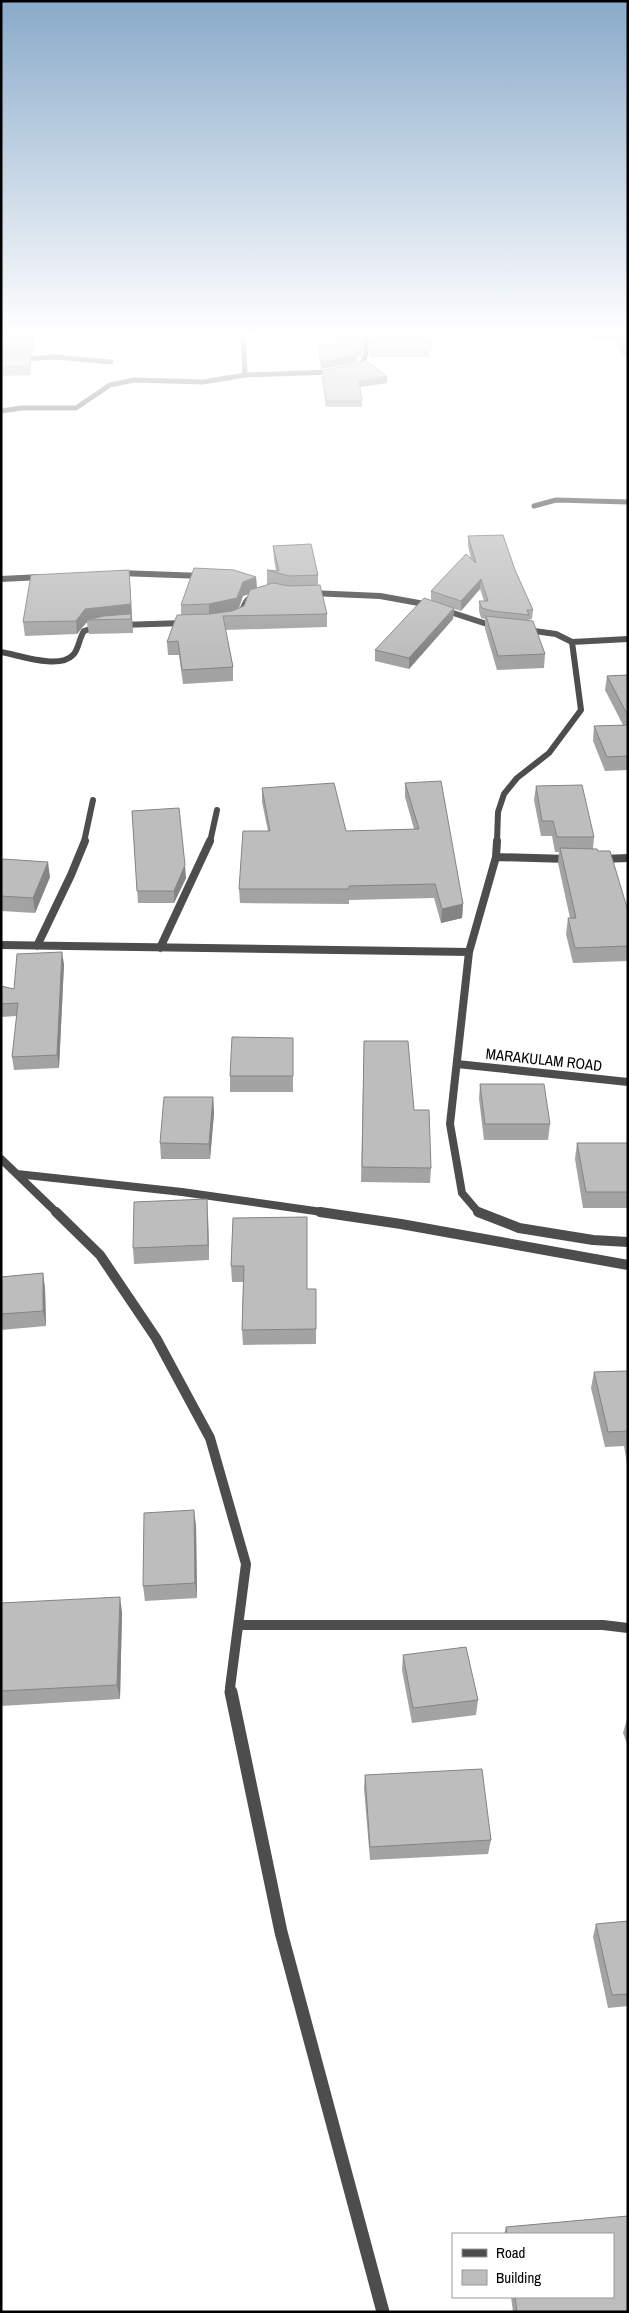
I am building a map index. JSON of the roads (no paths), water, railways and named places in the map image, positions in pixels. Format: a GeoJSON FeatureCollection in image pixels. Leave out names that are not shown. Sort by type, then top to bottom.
{"type":"FeatureCollection","features":[{"type":"Feature","properties":{"kind":"street"},"geometry":{"type":"LineString","coordinates":[[534,506],[556,500],[628,502]]}},
{"type":"Feature","properties":{"kind":"street"},"geometry":{"type":"LineString","coordinates":[[115,573],[209,576]]}},
{"type":"Feature","properties":{"kind":"street"},"geometry":{"type":"LineString","coordinates":[[1,579],[49,577]]}},
{"type":"Feature","properties":{"kind":"street"},"geometry":{"type":"LineString","coordinates":[[308,593],[380,596],[425,604],[490,626],[506,628]]}},
{"type":"Feature","properties":{"kind":"street"},"geometry":{"type":"LineString","coordinates":[[231,621],[241,616],[242,605],[246,599],[264,594]]}},
{"type":"Feature","properties":{"kind":"street"},"geometry":{"type":"LineString","coordinates":[[115,625],[167,622],[193,624]]}},
{"type":"Feature","properties":{"kind":"street"},"geometry":{"type":"LineString","coordinates":[[1,652],[26,655],[48,661],[66,661],[75,654],[81,632],[87,628],[105,625]]}},
{"type":"Feature","properties":{"kind":"street"},"geometry":{"type":"LineString","coordinates":[[522,629],[562,635],[572,642],[628,639]]}},
{"type":"Feature","properties":{"kind":"street"},"geometry":{"type":"LineString","coordinates":[[572,642],[581,710],[568,730],[549,752],[517,778],[504,794],[498,812],[496,857],[469,952],[450,1124],[462,1193],[479,1214],[519,1228],[594,1240],[628,1242]]}},
{"type":"Feature","properties":{"kind":"street"},"geometry":{"type":"LineString","coordinates":[[37,946],[84,847],[92,818],[93,800]]}},
{"type":"Feature","properties":{"kind":"street"},"geometry":{"type":"LineString","coordinates":[[160,948],[193,882],[211,839],[217,810]]}},
{"type":"Feature","properties":{"kind":"street"},"geometry":{"type":"LineString","coordinates":[[496,857],[575,859]]}},
{"type":"Feature","properties":{"kind":"street"},"geometry":{"type":"LineString","coordinates":[[592,859],[628,858]]}},
{"type":"Feature","properties":{"kind":"street"},"geometry":{"type":"LineString","coordinates":[[1,945],[469,952]]}},
{"type":"Feature","properties":{"kind":"street","name":"MARAKULAM ROAD"},"geometry":{"type":"LineString","coordinates":[[457,1064],[628,1082]]}},
{"type":"Feature","properties":{"kind":"street"},"geometry":{"type":"LineString","coordinates":[[1,1159],[100,1255],[156,1338],[210,1438],[246,1564],[230,1688],[279,1922],[382,2312]]}},
{"type":"Feature","properties":{"kind":"street"},"geometry":{"type":"LineString","coordinates":[[17,1174],[182,1192],[354,1217],[628,1265]]}},
{"type":"Feature","properties":{"kind":"street"},"geometry":{"type":"LineString","coordinates":[[239,1625],[603,1626],[628,1628]]}}]}
